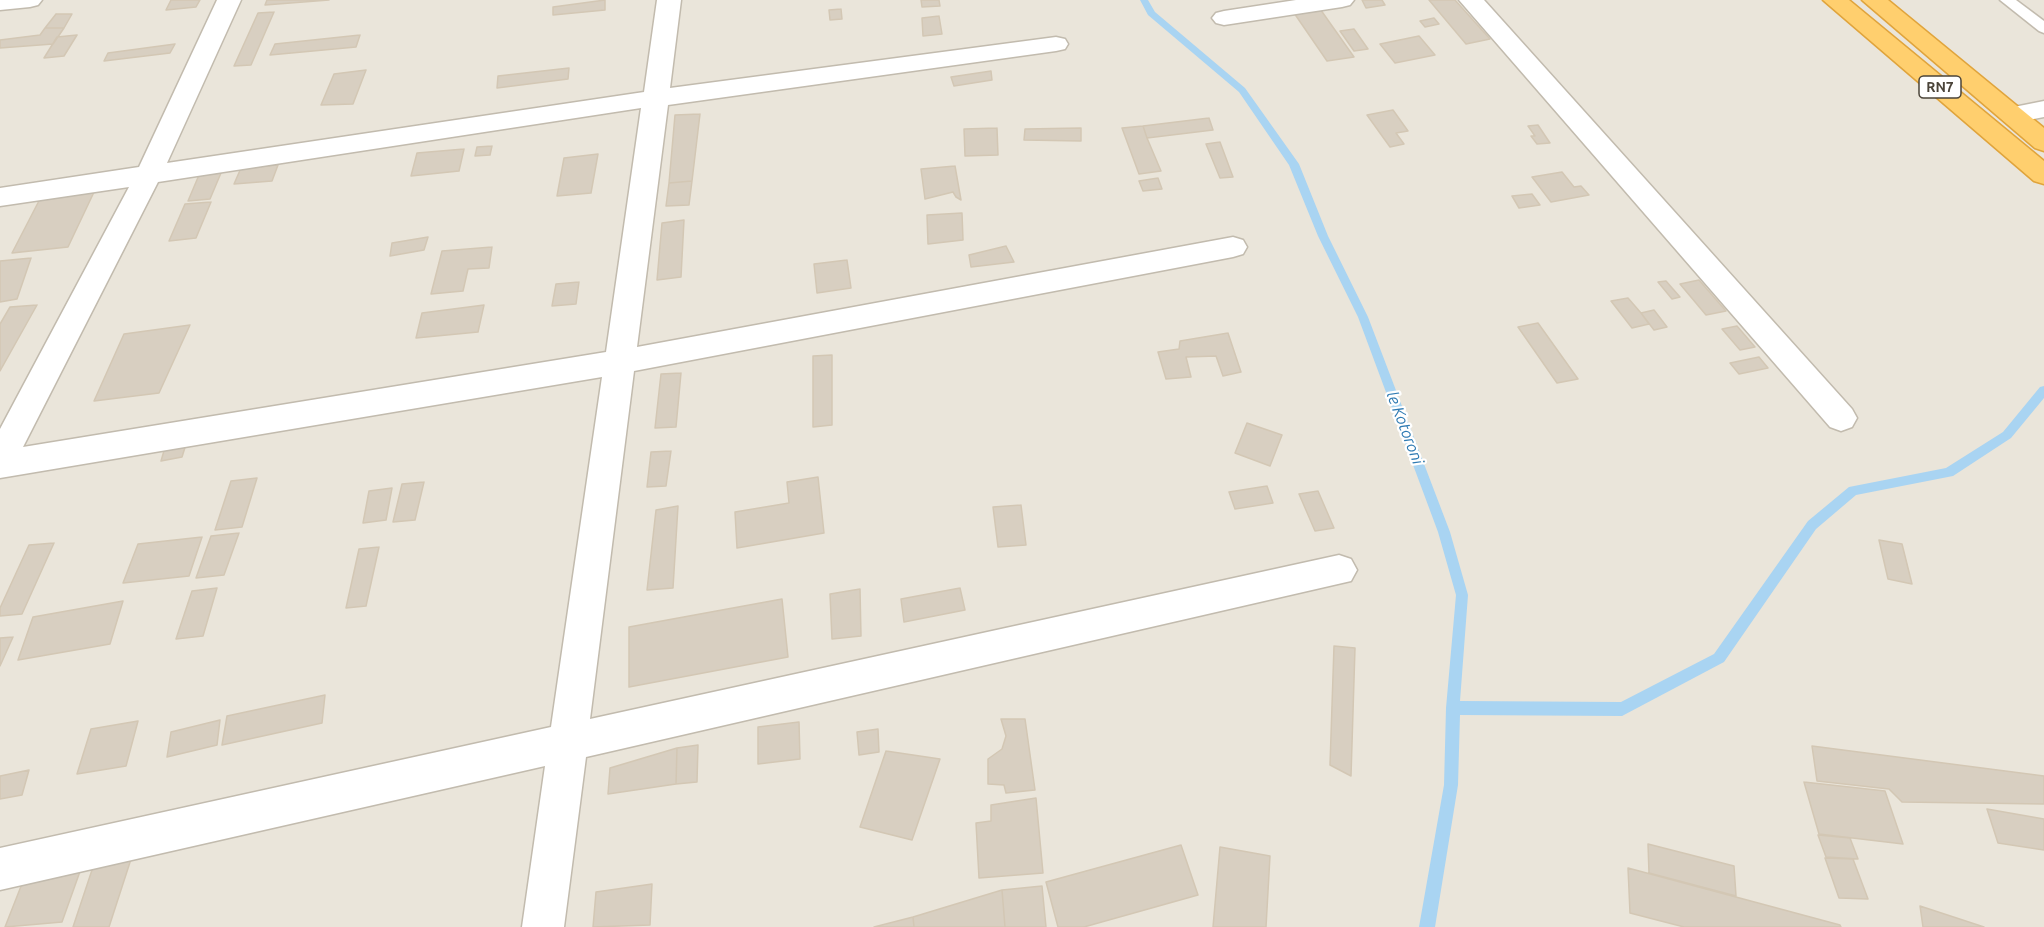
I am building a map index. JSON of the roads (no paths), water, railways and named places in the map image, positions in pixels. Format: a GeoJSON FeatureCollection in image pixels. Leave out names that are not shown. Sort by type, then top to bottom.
{"type":"FeatureCollection","features":[{"type":"Feature","properties":{"kind":"highway","name":"RN7"},"geometry":{"type":"LineString","coordinates":[[1835,0],[2044,175]]}},
{"type":"Feature","properties":{"kind":"highway","name":"RN7"},"geometry":{"type":"LineString","coordinates":[[1874,0],[2044,142]]}},
{"type":"Feature","properties":{"kind":"street"},"geometry":{"type":"LineString","coordinates":[[0,3],[30,0]]}},
{"type":"Feature","properties":{"kind":"street"},"geometry":{"type":"LineString","coordinates":[[0,462],[148,176],[229,0]]}},
{"type":"Feature","properties":{"kind":"street"},"geometry":{"type":"LineString","coordinates":[[543,927],[669,0]]}},
{"type":"Feature","properties":{"kind":"street"},"geometry":{"type":"LineString","coordinates":[[1224,18],[1342,0]]}},
{"type":"Feature","properties":{"kind":"street"},"geometry":{"type":"LineString","coordinates":[[1471,0],[1841,418]]}},
{"type":"Feature","properties":{"kind":"street"},"geometry":{"type":"LineString","coordinates":[[0,197],[657,98],[1056,44]]}},
{"type":"Feature","properties":{"kind":"street"},"geometry":{"type":"LineString","coordinates":[[2013,115],[2044,109]]}},
{"type":"Feature","properties":{"kind":"street"},"geometry":{"type":"LineString","coordinates":[[0,462],[619,362],[1233,247]]}},
{"type":"Feature","properties":{"kind":"street"},"geometry":{"type":"LineString","coordinates":[[0,870],[1339,570]]}},
{"type":"Feature","properties":{"kind":"lane"},"geometry":{"type":"LineString","coordinates":[[2007,0],[2044,28]]}},
{"type":"Feature","properties":{"kind":"waterway","name":"le Kotoroni"},"geometry":{"type":"LineString","coordinates":[[1144,0],[1151,13],[1242,90],[1294,164],[1323,236],[1363,317],[1444,532],[1462,595],[1453,708]]}},
{"type":"Feature","properties":{"kind":"waterway"},"geometry":{"type":"LineString","coordinates":[[1453,708],[1622,709],[1719,658],[1812,525],[1853,491],[1949,472],[2007,435],[2044,390]]}},
{"type":"Feature","properties":{"kind":"waterway","name":"le Kotoroni"},"geometry":{"type":"LineString","coordinates":[[1427,927],[1451,785],[1453,708]]}}]}
